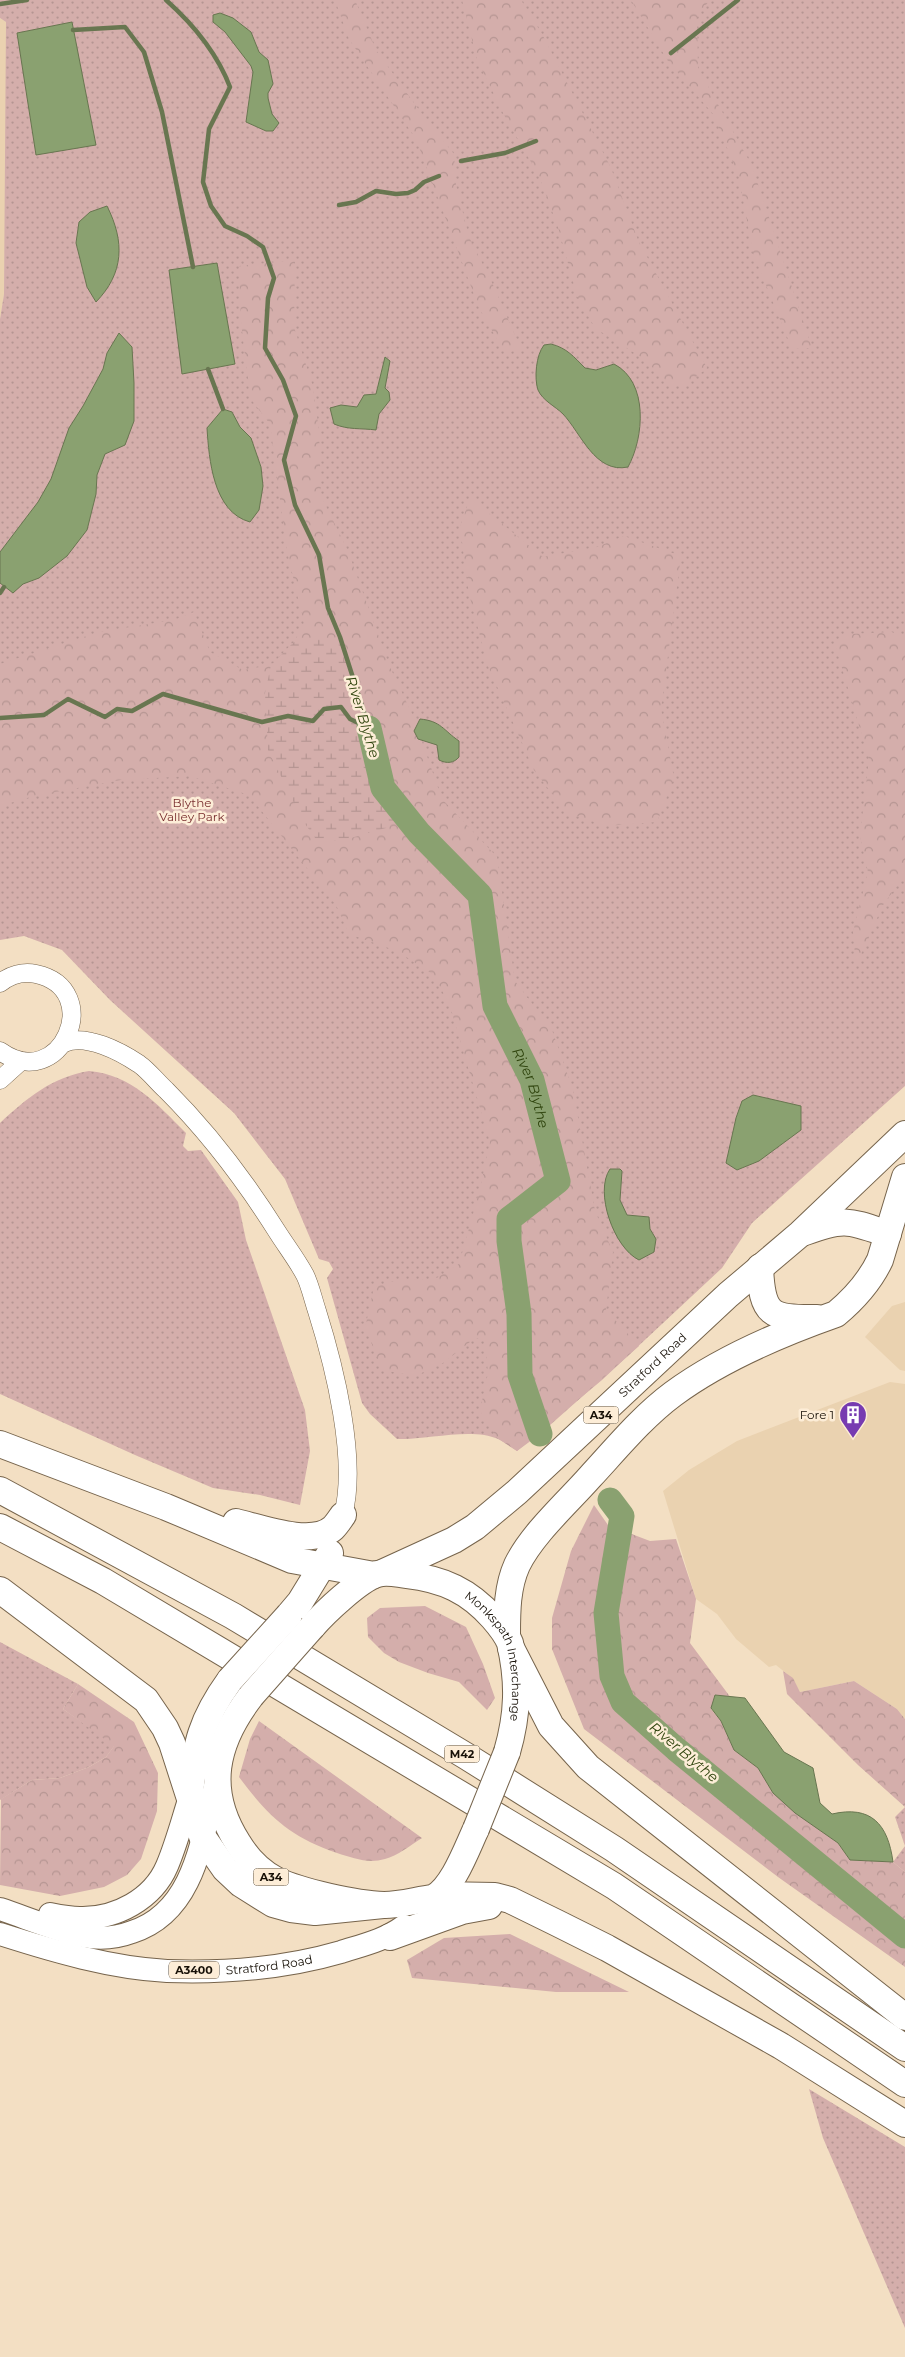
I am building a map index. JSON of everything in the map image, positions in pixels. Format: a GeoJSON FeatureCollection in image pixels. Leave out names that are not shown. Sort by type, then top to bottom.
{"type":"FeatureCollection","features":[{"type":"Feature","properties":{"kind":"highway","name":"Stratford Road"},"geometry":{"type":"LineString","coordinates":[[379,1574],[454,1540],[475,1527],[531,1479],[760,1267],[800,1234],[905,1134]]}},
{"type":"Feature","properties":{"kind":"highway","name":"A34"},"geometry":{"type":"LineString","coordinates":[[509,1642],[507,1608],[511,1584],[524,1553],[568,1500],[625,1439],[672,1395],[739,1356],[836,1314],[845,1306],[874,1272],[888,1234],[905,1177]]}},
{"type":"Feature","properties":{"kind":"highway","name":"A34"},"geometry":{"type":"LineString","coordinates":[[800,1234],[830,1222],[842,1222],[888,1234]]}},
{"type":"Feature","properties":{"kind":"highway"},"geometry":{"type":"LineString","coordinates":[[760,1267],[762,1297],[765,1305],[772,1312],[785,1318],[825,1318]]}},
{"type":"Feature","properties":{"kind":"highway"},"geometry":{"type":"LineString","coordinates":[[0,1444],[166,1507],[285,1534],[312,1536],[333,1528],[343,1515]]}},
{"type":"Feature","properties":{"kind":"highway","name":"M42"},"geometry":{"type":"LineString","coordinates":[[0,1490],[232,1616],[466,1756],[614,1849],[905,2048]]}},
{"type":"Feature","properties":{"kind":"highway","name":"Monkspath Interchange"},"geometry":{"type":"LineString","coordinates":[[166,1507],[292,1560],[323,1567],[424,1577],[453,1586],[469,1595],[481,1605],[509,1642],[517,1695],[515,1722],[507,1752],[476,1829],[452,1878],[436,1897]]}},
{"type":"Feature","properties":{"kind":"highway"},"geometry":{"type":"LineString","coordinates":[[189,1800],[196,1748],[202,1727],[215,1701],[230,1680],[289,1615],[323,1567],[334,1545],[343,1515]]}},
{"type":"Feature","properties":{"kind":"highway","name":"M42"},"geometry":{"type":"LineString","coordinates":[[0,1527],[103,1581],[614,1886],[905,2084]]}},
{"type":"Feature","properties":{"kind":"highway","name":"A34"},"geometry":{"type":"LineString","coordinates":[[379,1574],[327,1610],[234,1718],[221,1749],[217,1778],[221,1810],[229,1830],[240,1846],[264,1872],[298,1888],[383,1905],[436,1897]]}},
{"type":"Feature","properties":{"kind":"highway"},"geometry":{"type":"LineString","coordinates":[[0,1590],[124,1680],[146,1700],[165,1728],[172,1743],[202,1836],[226,1869],[242,1884],[273,1904],[290,1910],[316,1912],[383,1905]]}},
{"type":"Feature","properties":{"kind":"highway"},"geometry":{"type":"LineString","coordinates":[[509,1642],[551,1726],[588,1767],[905,2017]]}},
{"type":"Feature","properties":{"kind":"highway"},"geometry":{"type":"LineString","coordinates":[[436,1897],[495,1896],[527,1908],[607,1948],[781,2046],[905,2124]]}},
{"type":"Feature","properties":{"kind":"highway"},"geometry":{"type":"LineString","coordinates":[[390,1937],[472,1909],[498,1906],[527,1908]]}},
{"type":"Feature","properties":{"kind":"main road"},"geometry":{"type":"LineString","coordinates":[[0,1909],[82,1936],[105,1938],[145,1928],[162,1918],[178,1901],[193,1871],[217,1778]]}},
{"type":"Feature","properties":{"kind":"main road"},"geometry":{"type":"LineString","coordinates":[[0,1904],[80,1918],[102,1917],[117,1913],[137,1901],[159,1880],[167,1866],[189,1800]]}},
{"type":"Feature","properties":{"kind":"main road","name":"Stratford Road"},"geometry":{"type":"LineString","coordinates":[[0,1934],[111,1963],[166,1970],[233,1969],[290,1964],[326,1956],[390,1937],[414,1919],[436,1897]]}},
{"type":"Feature","properties":{"kind":"street"},"geometry":{"type":"LineString","coordinates":[[0,983],[16,974],[30,973],[43,976],[55,982],[64,992],[70,1004],[72,1017],[70,1031],[64,1043]]}},
{"type":"Feature","properties":{"kind":"street"},"geometry":{"type":"LineString","coordinates":[[0,1080],[22,1062],[45,1058],[70,1040],[86,1041],[115,1050],[140,1065],[186,1110],[252,1193],[305,1276],[328,1347],[342,1410],[347,1471],[346,1504],[343,1515]]}},
{"type":"Feature","properties":{"kind":"street"},"geometry":{"type":"LineString","coordinates":[[0,1052],[22,1062]]}},
{"type":"Feature","properties":{"kind":"shaded area"},"geometry":{"type":"Polygon","coordinates":[[[220,13],[233,18],[251,32],[259,52],[268,60],[273,84],[268,93],[268,98],[272,114],[279,123],[273,131],[266,131],[246,122],[253,72],[251,66],[225,32],[213,22],[213,15],[220,13]]]}},
{"type":"Feature","properties":{"kind":"shaded area"},"geometry":{"type":"Polygon","coordinates":[[[0,18],[6,22],[7,145],[4,294],[0,319],[0,18]]]}},
{"type":"Feature","properties":{"kind":"shaded area"},"geometry":{"type":"Polygon","coordinates":[[[72,22],[96,145],[36,155],[17,33],[72,22]]]}},
{"type":"Feature","properties":{"kind":"shaded area"},"geometry":{"type":"Polygon","coordinates":[[[107,206],[117,232],[119,257],[112,280],[96,302],[87,287],[76,243],[79,222],[90,212],[107,206]]]}},
{"type":"Feature","properties":{"kind":"shaded area"},"geometry":{"type":"Polygon","coordinates":[[[217,263],[235,364],[182,374],[169,270],[217,263]]]}},
{"type":"Feature","properties":{"kind":"shaded area"},"geometry":{"type":"Polygon","coordinates":[[[119,333],[132,347],[134,383],[134,421],[125,445],[105,454],[97,475],[96,494],[87,530],[67,556],[39,578],[23,584],[13,593],[0,583],[0,552],[38,502],[51,479],[69,428],[103,369],[107,353],[119,333]]]}},
{"type":"Feature","properties":{"kind":"shaded area"},"geometry":{"type":"Polygon","coordinates":[[[551,344],[566,350],[585,368],[596,370],[614,364],[625,372],[633,384],[638,397],[640,426],[628,467],[616,468],[598,458],[563,414],[540,394],[536,379],[536,367],[541,349],[544,345],[551,344]]]}},
{"type":"Feature","properties":{"kind":"shaded area"},"geometry":{"type":"Polygon","coordinates":[[[385,357],[390,361],[385,388],[389,392],[390,400],[379,414],[376,430],[349,428],[334,424],[330,408],[341,405],[357,407],[364,395],[376,394],[385,357]]]}},
{"type":"Feature","properties":{"kind":"shaded area"},"geometry":{"type":"Polygon","coordinates":[[[223,409],[232,412],[240,427],[251,438],[261,467],[263,486],[259,510],[250,522],[238,516],[228,507],[215,483],[209,454],[207,428],[223,409]]]}},
{"type":"Feature","properties":{"kind":"shaded area"},"geometry":{"type":"Polygon","coordinates":[[[420,719],[437,724],[459,741],[459,757],[455,761],[445,762],[439,760],[437,745],[418,739],[414,731],[420,719]]]}},
{"type":"Feature","properties":{"kind":"shaded area"},"geometry":{"type":"Polygon","coordinates":[[[753,1095],[801,1106],[801,1130],[759,1161],[737,1170],[726,1163],[736,1118],[742,1101],[753,1095]]]}},
{"type":"Feature","properties":{"kind":"shaded area"},"geometry":{"type":"Polygon","coordinates":[[[610,1169],[620,1169],[622,1171],[620,1200],[627,1215],[649,1217],[650,1229],[656,1239],[654,1252],[639,1260],[630,1254],[622,1244],[609,1219],[604,1191],[610,1169]]]}},
{"type":"Feature","properties":{"kind":"shaded area"},"geometry":{"type":"Polygon","coordinates":[[[905,1302],[905,1371],[900,1370],[865,1337],[892,1306],[905,1302]]]}},
{"type":"Feature","properties":{"kind":"shaded area"},"geometry":{"type":"Polygon","coordinates":[[[890,1382],[905,1384],[905,1719],[897,1709],[854,1681],[800,1692],[792,1678],[776,1665],[769,1667],[736,1639],[717,1614],[696,1599],[663,1491],[689,1470],[737,1441],[890,1382]]]}},
{"type":"Feature","properties":{"kind":"shaded area"},"geometry":{"type":"Polygon","coordinates":[[[715,1695],[745,1698],[784,1752],[813,1768],[820,1803],[832,1814],[857,1812],[875,1820],[887,1837],[893,1862],[850,1860],[838,1843],[795,1813],[773,1793],[758,1768],[734,1750],[721,1721],[711,1708],[715,1695]]]}},
{"type":"Feature","properties":{"kind":"green space","name":"Blythe Valley Park"},"geometry":{"type":"Polygon","coordinates":[[[0,0],[905,0],[905,1086],[752,1223],[722,1268],[602,1380],[517,1451],[498,1439],[475,1434],[397,1439],[370,1414],[362,1403],[327,1278],[333,1269],[329,1262],[319,1259],[285,1179],[234,1113],[110,1000],[62,950],[24,936],[0,940],[0,319],[4,294],[6,22],[0,18],[0,0]]]}},
{"type":"Feature","properties":{"kind":"green space"},"geometry":{"type":"Polygon","coordinates":[[[335,0],[355,0],[376,50],[424,117],[454,154],[456,185],[469,237],[494,287],[521,349],[505,353],[479,308],[416,139],[349,39],[335,0]]]}},
{"type":"Feature","properties":{"kind":"green space"},"geometry":{"type":"Polygon","coordinates":[[[462,0],[521,0],[542,34],[611,168],[638,240],[707,368],[687,384],[671,386],[644,359],[595,328],[577,296],[558,227],[539,176],[504,115],[477,59],[462,0]]]}},
{"type":"Feature","properties":{"kind":"green space"},"geometry":{"type":"Polygon","coordinates":[[[631,0],[710,0],[697,16],[698,68],[752,166],[812,348],[792,349],[753,253],[739,177],[713,114],[668,61],[631,0]]]}},
{"type":"Feature","properties":{"kind":"green space"},"geometry":{"type":"Polygon","coordinates":[[[295,260],[294,327],[313,387],[319,431],[321,496],[348,551],[389,665],[413,716],[442,799],[497,857],[515,981],[552,1030],[573,1090],[595,1211],[613,1252],[606,1310],[639,1346],[540,1434],[517,1451],[497,1438],[480,1411],[488,1373],[485,1340],[475,1338],[443,1363],[415,1376],[383,1370],[365,1328],[374,1287],[398,1280],[435,1279],[459,1264],[480,1189],[490,1142],[450,1006],[434,975],[397,951],[349,934],[336,905],[249,795],[190,776],[121,780],[34,796],[0,806],[0,664],[99,632],[174,620],[194,612],[210,652],[243,670],[271,665],[294,642],[304,624],[287,551],[270,424],[250,398],[241,322],[239,266],[295,260]]]}},
{"type":"Feature","properties":{"kind":"green space"},"geometry":{"type":"Polygon","coordinates":[[[470,498],[543,557],[597,547],[624,536],[681,556],[661,709],[674,778],[657,822],[606,826],[566,812],[534,770],[488,666],[469,594],[460,527],[470,498]]]}},
{"type":"Feature","properties":{"kind":"green space"},"geometry":{"type":"Polygon","coordinates":[[[892,632],[905,640],[905,875],[883,905],[856,965],[853,932],[868,872],[860,836],[869,759],[834,641],[849,634],[892,632]]]}},
{"type":"Feature","properties":{"kind":"green space"},"geometry":{"type":"Polygon","coordinates":[[[340,637],[369,728],[383,787],[402,812],[386,828],[347,839],[318,842],[303,821],[268,750],[265,693],[271,665],[294,642],[340,637]]]}},
{"type":"Feature","properties":{"kind":"green space"},"geometry":{"type":"Polygon","coordinates":[[[89,1071],[118,1078],[154,1102],[186,1133],[183,1146],[188,1151],[201,1150],[238,1202],[246,1240],[305,1410],[310,1451],[300,1505],[260,1495],[213,1488],[0,1394],[0,1123],[30,1097],[52,1083],[89,1071]]]}},
{"type":"Feature","properties":{"kind":"green space"},"geometry":{"type":"Polygon","coordinates":[[[594,1505],[608,1525],[650,1541],[676,1539],[696,1599],[690,1643],[731,1698],[715,1695],[711,1709],[721,1721],[734,1750],[758,1768],[773,1793],[838,1843],[850,1860],[893,1862],[905,1872],[905,1967],[778,1877],[584,1729],[552,1649],[552,1618],[571,1551],[594,1505]]]}},
{"type":"Feature","properties":{"kind":"green space"},"geometry":{"type":"Polygon","coordinates":[[[425,1606],[466,1627],[483,1664],[495,1698],[487,1710],[459,1682],[399,1662],[384,1653],[368,1637],[367,1618],[380,1608],[425,1606]]]}},
{"type":"Feature","properties":{"kind":"green space"},"geometry":{"type":"Polygon","coordinates":[[[0,1642],[78,1684],[63,1709],[115,1745],[106,1757],[89,1767],[60,1778],[32,1780],[0,1800],[0,1642]]]}},
{"type":"Feature","properties":{"kind":"green space"},"geometry":{"type":"Polygon","coordinates":[[[783,1671],[793,1678],[800,1692],[854,1681],[897,1709],[905,1719],[905,1807],[858,1765],[787,1694],[783,1671]]]}},
{"type":"Feature","properties":{"kind":"green space"},"geometry":{"type":"Polygon","coordinates":[[[78,1684],[134,1722],[158,1773],[157,1811],[141,1859],[127,1875],[104,1887],[60,1896],[0,1885],[1,1799],[32,1780],[60,1778],[89,1767],[106,1757],[114,1746],[63,1709],[78,1684]]]}},
{"type":"Feature","properties":{"kind":"green space"},"geometry":{"type":"Polygon","coordinates":[[[259,1721],[422,1838],[390,1858],[367,1861],[337,1853],[306,1840],[281,1824],[260,1803],[239,1777],[250,1739],[259,1721]]]}},
{"type":"Feature","properties":{"kind":"green space"},"geometry":{"type":"Polygon","coordinates":[[[905,1807],[905,1846],[895,1817],[905,1807]]]}},
{"type":"Feature","properties":{"kind":"green space"},"geometry":{"type":"Polygon","coordinates":[[[905,1846],[905,1872],[893,1862],[905,1846]]]}},
{"type":"Feature","properties":{"kind":"green space"},"geometry":{"type":"Polygon","coordinates":[[[510,1934],[629,1992],[556,1992],[412,1978],[407,1960],[444,1938],[510,1934]]]}},
{"type":"Feature","properties":{"kind":"green space"},"geometry":{"type":"Polygon","coordinates":[[[809,2089],[905,2147],[905,2328],[823,2138],[809,2089]]]}},
{"type":"Feature","properties":{"kind":"waterway"},"geometry":{"type":"LineString","coordinates":[[0,4],[27,0]]}},
{"type":"Feature","properties":{"kind":"waterway","name":"River Blythe"},"geometry":{"type":"LineString","coordinates":[[166,0],[186,19],[203,40],[225,74],[230,87],[209,129],[203,182],[211,206],[225,226],[247,236],[263,247],[274,278],[268,298],[265,348],[283,380],[296,416],[284,460],[295,505],[319,555],[328,608],[340,637],[369,728]]}},
{"type":"Feature","properties":{"kind":"waterway"},"geometry":{"type":"LineString","coordinates":[[671,53],[738,0]]}},
{"type":"Feature","properties":{"kind":"waterway"},"geometry":{"type":"LineString","coordinates":[[73,30],[125,27],[144,52],[162,112],[193,267]]}},
{"type":"Feature","properties":{"kind":"waterway"},"geometry":{"type":"LineString","coordinates":[[461,161],[505,153],[536,141]]}},
{"type":"Feature","properties":{"kind":"waterway"},"geometry":{"type":"LineString","coordinates":[[339,205],[356,202],[376,191],[396,194],[408,193],[424,182],[439,176]]}},
{"type":"Feature","properties":{"kind":"waterway"},"geometry":{"type":"LineString","coordinates":[[208,369],[223,409]]}},
{"type":"Feature","properties":{"kind":"waterway"},"geometry":{"type":"LineString","coordinates":[[0,593],[4,587]]}},
{"type":"Feature","properties":{"kind":"waterway"},"geometry":{"type":"LineString","coordinates":[[0,718],[44,715],[68,699],[105,717],[117,709],[132,711],[163,694],[262,722],[288,716],[313,721],[324,709],[341,707],[350,719],[369,728]]}},
{"type":"Feature","properties":{"kind":"waterway","name":"River Blythe"},"geometry":{"type":"LineString","coordinates":[[369,728],[383,788],[419,833],[480,895],[495,1006],[532,1080],[558,1181],[509,1219],[509,1241],[519,1314],[520,1375],[540,1434]]}},
{"type":"Feature","properties":{"kind":"waterway","name":"River Blythe"},"geometry":{"type":"LineString","coordinates":[[610,1500],[622,1516],[606,1613],[612,1676],[623,1702],[676,1749],[905,1936]]}},
{"type":"Feature","properties":{"kind":"place","name":"Fore 1"},"geometry":{"type":"Point","coordinates":[853,1439]}}]}
